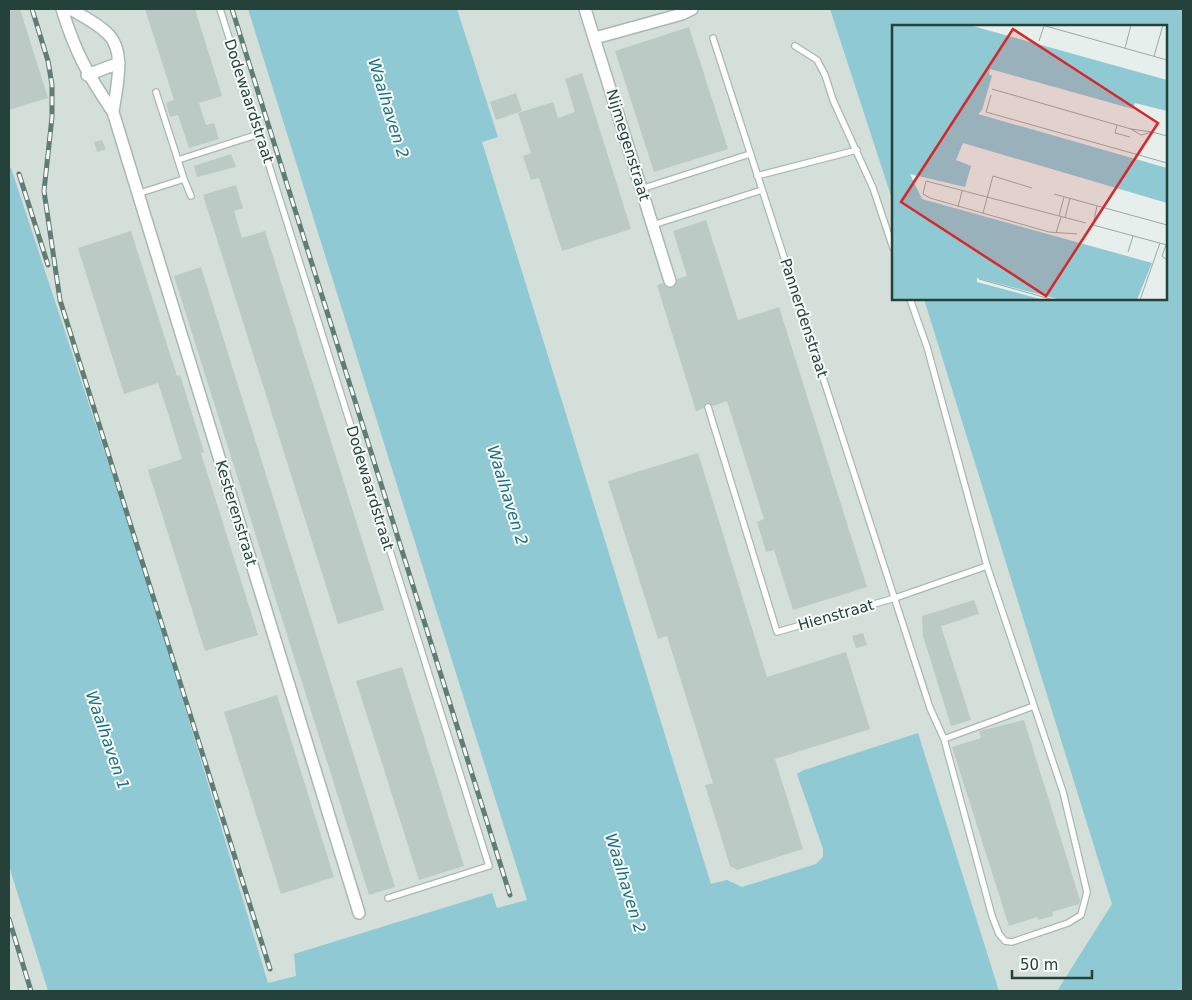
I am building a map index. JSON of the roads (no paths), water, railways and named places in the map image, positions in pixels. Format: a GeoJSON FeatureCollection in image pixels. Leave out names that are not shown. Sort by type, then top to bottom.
{"type":"FeatureCollection","features":[{"type":"Feature","properties":{"kind":"street","name":"Kesterenstraat"},"geometry":{"type":"LineString","coordinates":[[62,9],[72,45],[88,75],[112,112],[359,913]]}},
{"type":"Feature","properties":{"kind":"street","name":"Kesterenstraat"},"geometry":{"type":"LineString","coordinates":[[71,9],[108,33],[116,48],[119,63],[112,112]]}},
{"type":"Feature","properties":{"kind":"street","name":"Nijmegenstraat"},"geometry":{"type":"LineString","coordinates":[[585,9],[670,281]]}},
{"type":"Feature","properties":{"kind":"street"},"geometry":{"type":"LineString","coordinates":[[595,38],[682,14],[692,9]]}},
{"type":"Feature","properties":{"kind":"street"},"geometry":{"type":"LineString","coordinates":[[88,75],[119,63]]}},
{"type":"Feature","properties":{"kind":"lane","name":"Dodewaardstraat"},"geometry":{"type":"LineString","coordinates":[[220,9],[489,866],[388,898]]}},
{"type":"Feature","properties":{"kind":"lane","name":"Pannerdenstraat"},"geometry":{"type":"LineString","coordinates":[[712,38],[930,708],[944,739],[992,916],[1000,934],[1006,941],[1012,942],[1068,923],[1082,916],[1087,892],[1063,792],[1034,706]]}},
{"type":"Feature","properties":{"kind":"lane"},"geometry":{"type":"LineString","coordinates":[[795,46],[817,60],[825,76],[833,100],[873,188],[892,245]]}},
{"type":"Feature","properties":{"kind":"lane"},"geometry":{"type":"LineString","coordinates":[[156,92],[184,179],[192,196]]}},
{"type":"Feature","properties":{"kind":"lane"},"geometry":{"type":"LineString","coordinates":[[178,160],[259,134]]}},
{"type":"Feature","properties":{"kind":"lane"},"geometry":{"type":"LineString","coordinates":[[757,176],[856,150]]}},
{"type":"Feature","properties":{"kind":"lane"},"geometry":{"type":"LineString","coordinates":[[641,189],[750,154]]}},
{"type":"Feature","properties":{"kind":"lane"},"geometry":{"type":"LineString","coordinates":[[137,194],[184,179]]}},
{"type":"Feature","properties":{"kind":"lane"},"geometry":{"type":"LineString","coordinates":[[653,225],[762,190]]}},
{"type":"Feature","properties":{"kind":"lane"},"geometry":{"type":"LineString","coordinates":[[910,300],[927,347],[987,566],[1034,706],[944,739]]}},
{"type":"Feature","properties":{"kind":"lane","name":"Hienstraat"},"geometry":{"type":"LineString","coordinates":[[708,407],[777,632],[895,598],[987,566]]}},
{"type":"Feature","properties":{"kind":"water"},"geometry":{"type":"Polygon","coordinates":[[[248,9],[457,9],[498,137],[482,142],[711,884],[727,880],[742,887],[816,864],[823,857],[823,849],[797,774],[804,770],[918,733],[999,991],[48,991],[9,866],[9,169],[11,168],[142,565],[268,983],[296,976],[294,954],[492,893],[497,908],[527,900],[248,9]]]}},
{"type":"Feature","properties":{"kind":"water"},"geometry":{"type":"Polygon","coordinates":[[[830,9],[1183,9],[1183,991],[1057,991],[1112,904],[924,300],[1167,300],[1167,25],[892,25],[892,199],[830,9]]]}},
{"type":"Feature","properties":{"kind":"railway"},"geometry":{"type":"LineString","coordinates":[[32,9],[48,61],[52,85],[52,117],[44,191],[60,300],[270,969]]}},
{"type":"Feature","properties":{"kind":"railway"},"geometry":{"type":"LineString","coordinates":[[232,9],[510,895]]}},
{"type":"Feature","properties":{"kind":"railway"},"geometry":{"type":"LineString","coordinates":[[19,174],[48,265]]}},
{"type":"Feature","properties":{"kind":"railway"},"geometry":{"type":"LineString","coordinates":[[9,919],[31,991]]}},
{"type":"Feature","properties":{"kind":"water label","name":"Waalhaven 2"},"geometry":{"type":"Point","coordinates":[389,108]}},
{"type":"Feature","properties":{"kind":"water label","name":"Waalhaven 2"},"geometry":{"type":"Point","coordinates":[508,495]}},
{"type":"Feature","properties":{"kind":"water label","name":"Waalhaven 1"},"geometry":{"type":"Point","coordinates":[108,740]}},
{"type":"Feature","properties":{"kind":"water label","name":"Waalhaven 2"},"geometry":{"type":"Point","coordinates":[626,883]}}]}
